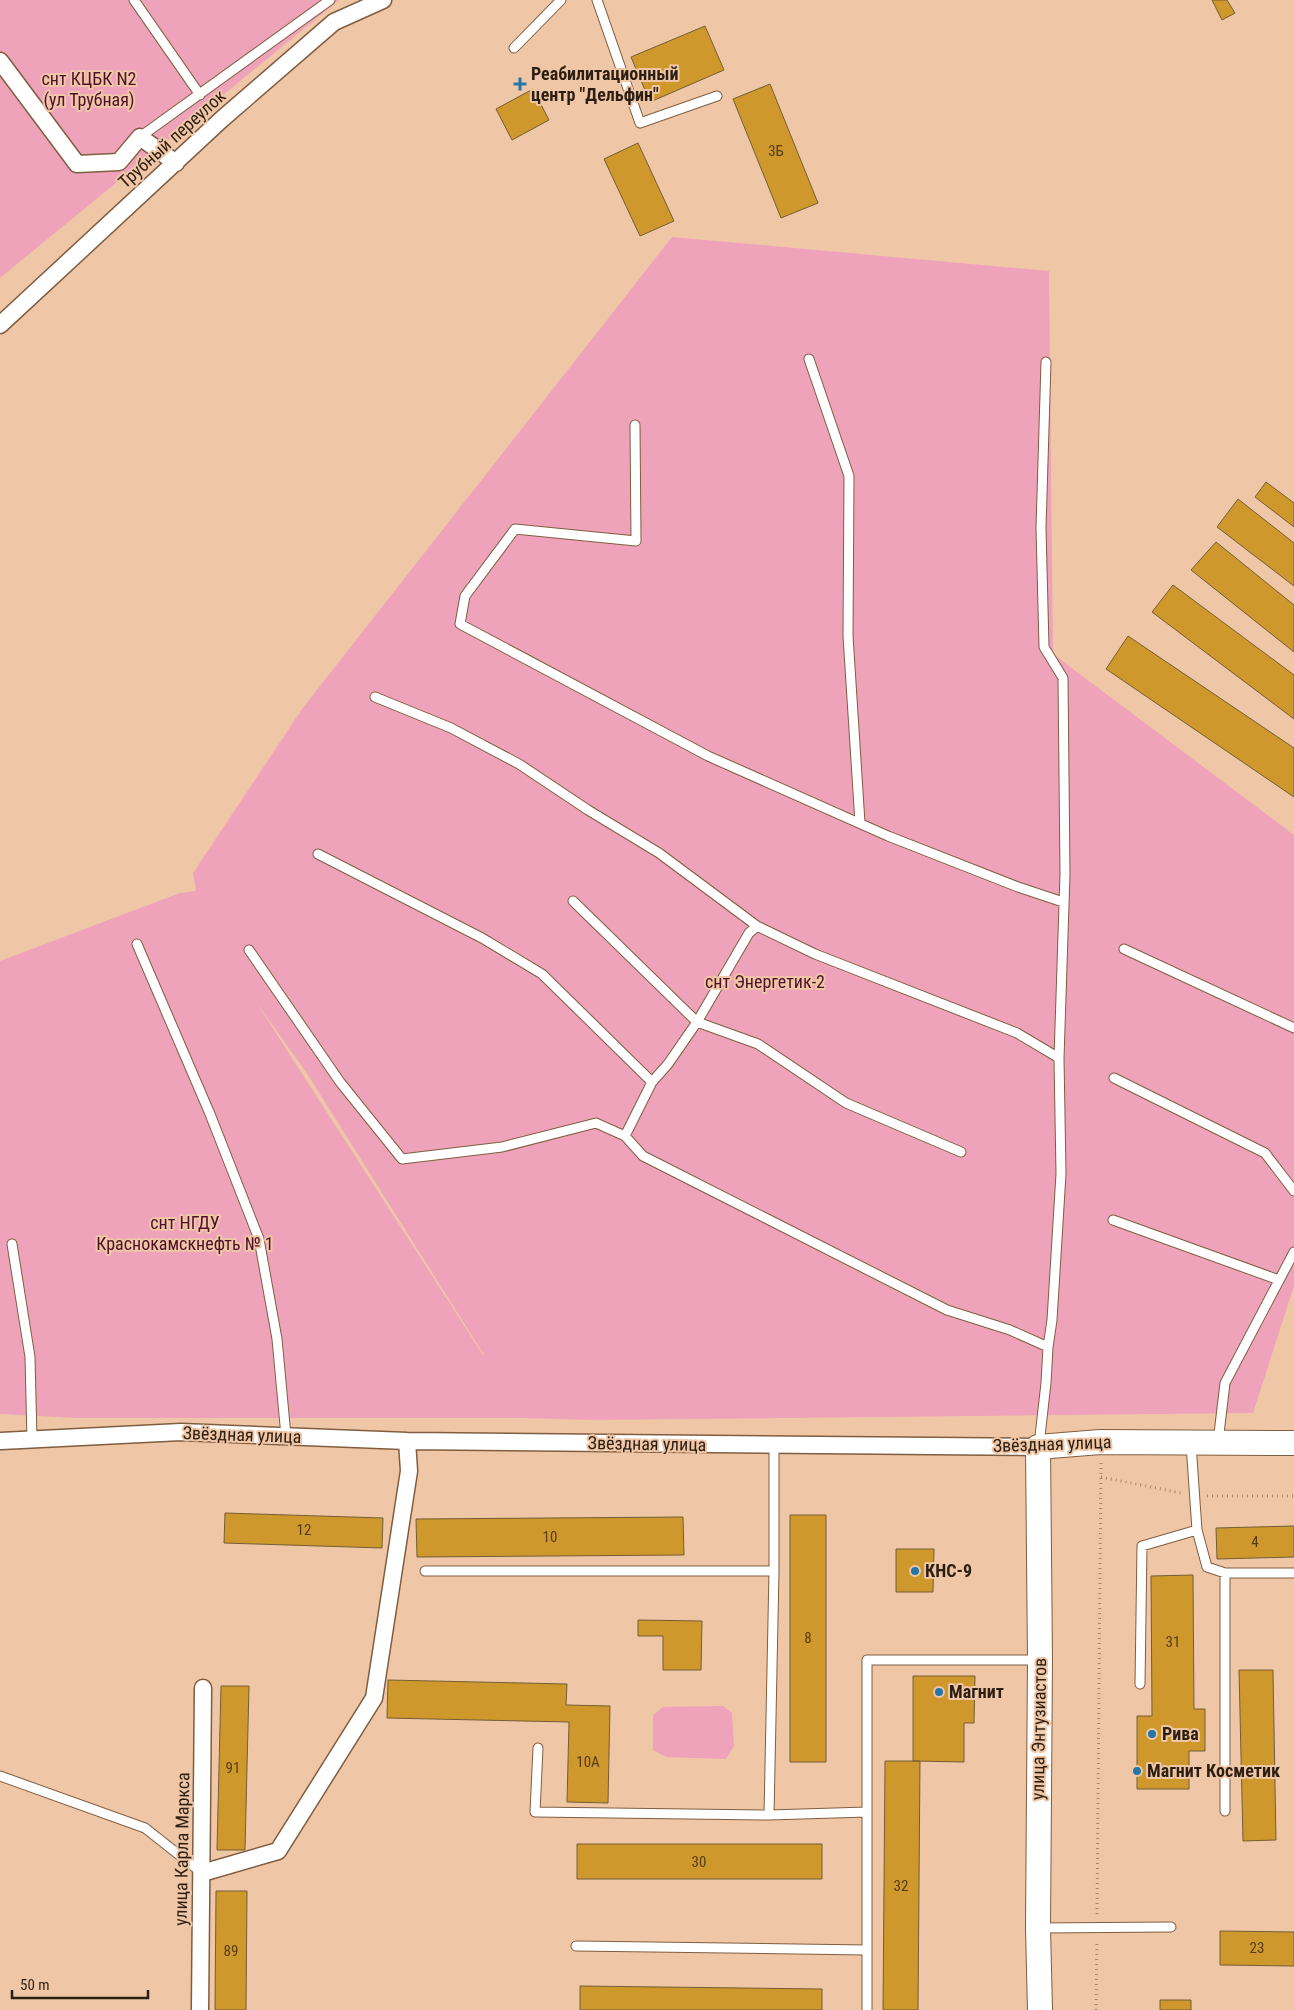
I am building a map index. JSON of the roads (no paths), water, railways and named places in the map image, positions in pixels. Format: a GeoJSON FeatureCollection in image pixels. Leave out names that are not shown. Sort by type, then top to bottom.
{"type":"FeatureCollection","features":[{"type":"Feature","properties":{"kind":"street","name":"Трубный переулок"},"geometry":{"type":"LineString","coordinates":[[0,325],[176,163],[334,22],[383,0]]}},
{"type":"Feature","properties":{"kind":"street"},"geometry":{"type":"LineString","coordinates":[[0,62],[77,164],[118,162],[140,137],[176,163]]}},
{"type":"Feature","properties":{"kind":"street","name":"Звёздная улица"},"geometry":{"type":"LineString","coordinates":[[0,1441],[181,1432],[407,1440],[774,1445],[1038,1447],[1100,1442],[1294,1443]]}},
{"type":"Feature","properties":{"kind":"street"},"geometry":{"type":"LineString","coordinates":[[202,1873],[278,1851],[374,1698],[409,1471],[407,1440]]}},
{"type":"Feature","properties":{"kind":"street","name":"улица Энтузиастов"},"geometry":{"type":"LineString","coordinates":[[1038,1447],[1040,1660],[1038,1928],[1040,2010]]}},
{"type":"Feature","properties":{"kind":"street","name":"улица Карла Маркса"},"geometry":{"type":"LineString","coordinates":[[200,2010],[204,1688]]}},
{"type":"Feature","properties":{"kind":"lane"},"geometry":{"type":"LineString","coordinates":[[134,0],[200,94]]}},
{"type":"Feature","properties":{"kind":"lane"},"geometry":{"type":"LineString","coordinates":[[140,137],[330,0]]}},
{"type":"Feature","properties":{"kind":"lane"},"geometry":{"type":"LineString","coordinates":[[514,48],[561,0]]}},
{"type":"Feature","properties":{"kind":"lane"},"geometry":{"type":"LineString","coordinates":[[597,0],[640,123],[718,96]]}},
{"type":"Feature","properties":{"kind":"lane"},"geometry":{"type":"LineString","coordinates":[[809,359],[850,476],[848,636],[860,823]]}},
{"type":"Feature","properties":{"kind":"lane"},"geometry":{"type":"LineString","coordinates":[[1038,1447],[1052,1320],[1061,1174],[1059,1058],[1065,874],[1063,678],[1044,647],[1041,528],[1046,362]]}},
{"type":"Feature","properties":{"kind":"lane"},"geometry":{"type":"LineString","coordinates":[[635,425],[636,541],[515,529],[465,596],[460,624],[708,756],[888,836],[1018,887],[1063,902]]}},
{"type":"Feature","properties":{"kind":"lane"},"geometry":{"type":"LineString","coordinates":[[375,697],[451,728],[519,764],[588,810],[659,853],[757,926],[815,954],[1018,1033],[1059,1058]]}},
{"type":"Feature","properties":{"kind":"lane"},"geometry":{"type":"LineString","coordinates":[[318,854],[482,938],[542,974],[652,1082]]}},
{"type":"Feature","properties":{"kind":"lane"},"geometry":{"type":"LineString","coordinates":[[573,901],[697,1022],[758,1044],[846,1103],[961,1152]]}},
{"type":"Feature","properties":{"kind":"lane"},"geometry":{"type":"LineString","coordinates":[[625,1136],[652,1082],[668,1064],[697,1022],[749,933],[757,926]]}},
{"type":"Feature","properties":{"kind":"lane"},"geometry":{"type":"LineString","coordinates":[[137,944],[210,1114],[259,1239],[277,1339],[286,1436]]}},
{"type":"Feature","properties":{"kind":"lane"},"geometry":{"type":"LineString","coordinates":[[249,950],[340,1082],[402,1159],[502,1147],[596,1122],[625,1136],[643,1156],[947,1310],[1010,1330],[1048,1347]]}},
{"type":"Feature","properties":{"kind":"lane"},"geometry":{"type":"LineString","coordinates":[[1124,950],[1294,1028]]}},
{"type":"Feature","properties":{"kind":"lane"},"geometry":{"type":"LineString","coordinates":[[1114,1078],[1265,1153],[1294,1191]]}},
{"type":"Feature","properties":{"kind":"lane"},"geometry":{"type":"LineString","coordinates":[[1113,1220],[1279,1280]]}},
{"type":"Feature","properties":{"kind":"lane"},"geometry":{"type":"LineString","coordinates":[[12,1244],[30,1357],[32,1440]]}},
{"type":"Feature","properties":{"kind":"lane"},"geometry":{"type":"LineString","coordinates":[[1218,1442],[1226,1383],[1294,1252]]}},
{"type":"Feature","properties":{"kind":"lane"},"geometry":{"type":"LineString","coordinates":[[1190,1442],[1197,1530],[1207,1567],[1225,1573],[1294,1572]]}},
{"type":"Feature","properties":{"kind":"lane"},"geometry":{"type":"LineString","coordinates":[[769,1815],[774,1571],[774,1445]]}},
{"type":"Feature","properties":{"kind":"lane"},"geometry":{"type":"LineString","coordinates":[[1140,1684],[1142,1546],[1197,1530]]}},
{"type":"Feature","properties":{"kind":"lane"},"geometry":{"type":"LineString","coordinates":[[424,1571],[774,1571]]}},
{"type":"Feature","properties":{"kind":"lane"},"geometry":{"type":"LineString","coordinates":[[1225,1573],[1225,1811]]}},
{"type":"Feature","properties":{"kind":"lane"},"geometry":{"type":"LineString","coordinates":[[867,2010],[867,1660],[1040,1660]]}},
{"type":"Feature","properties":{"kind":"lane"},"geometry":{"type":"LineString","coordinates":[[538,1748],[535,1812],[769,1815],[867,1812]]}},
{"type":"Feature","properties":{"kind":"lane"},"geometry":{"type":"LineString","coordinates":[[0,1776],[145,1828],[202,1873]]}},
{"type":"Feature","properties":{"kind":"lane"},"geometry":{"type":"LineString","coordinates":[[1038,1928],[1171,1927]]}},
{"type":"Feature","properties":{"kind":"lane"},"geometry":{"type":"LineString","coordinates":[[576,1946],[866,1950]]}},
{"type":"Feature","properties":{"kind":"place","name":"Реабилитационный центр \"Дельфин\""},"geometry":{"type":"Point","coordinates":[520,84]}},
{"type":"Feature","properties":{"kind":"place","name":"КНС-9"},"geometry":{"type":"Point","coordinates":[915,1571]}},
{"type":"Feature","properties":{"kind":"place","name":"Магнит"},"geometry":{"type":"Point","coordinates":[939,1692]}},
{"type":"Feature","properties":{"kind":"place","name":"Рива"},"geometry":{"type":"Point","coordinates":[1152,1734]}},
{"type":"Feature","properties":{"kind":"place","name":"Магнит Косметик"},"geometry":{"type":"Point","coordinates":[1137,1771]}},
{"type":"Feature","properties":{"kind":"park label","name":"снт КЦБК N2 (ул Трубная)"},"geometry":{"type":"Point","coordinates":[89,89]}},
{"type":"Feature","properties":{"kind":"park label","name":"снт Энергетик-2"},"geometry":{"type":"Point","coordinates":[765,982]}},
{"type":"Feature","properties":{"kind":"park label","name":"снт НГДУ Краснокамскнефть № 1"},"geometry":{"type":"Point","coordinates":[185,1233]}}]}
